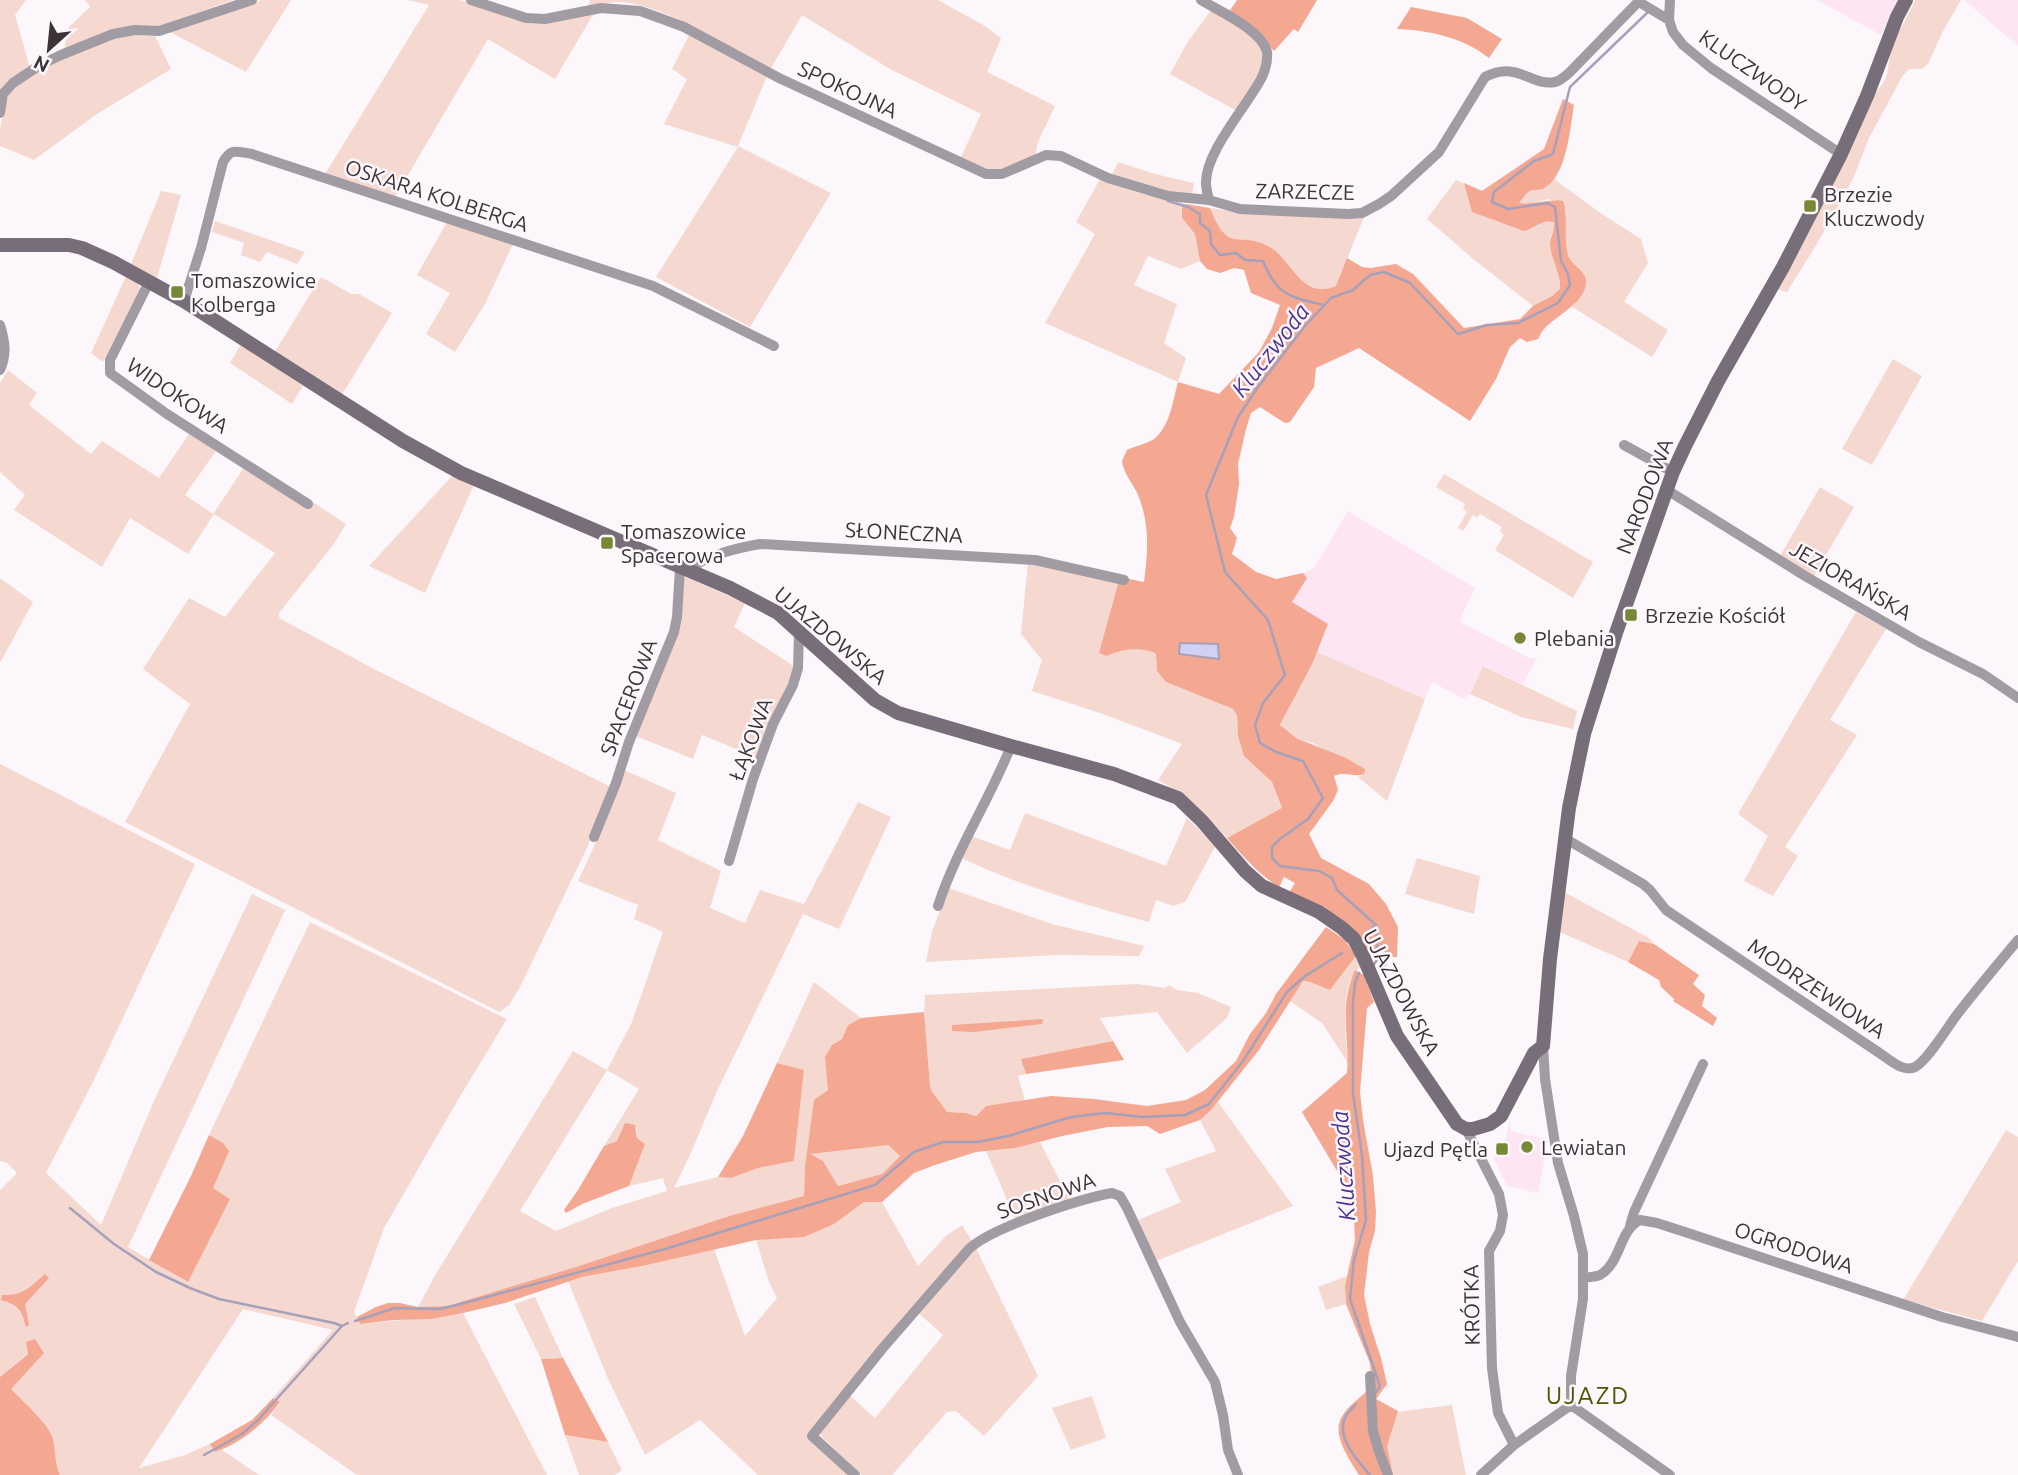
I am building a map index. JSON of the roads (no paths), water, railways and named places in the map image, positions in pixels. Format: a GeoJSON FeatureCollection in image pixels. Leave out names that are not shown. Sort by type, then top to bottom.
{"type":"FeatureCollection","features":[{"type":"Feature","properties":{"kind":"street"},"geometry":{"type":"LineString","coordinates":[[0,113],[4,94],[13,83],[61,55],[113,33],[159,31],[252,0]]}},
{"type":"Feature","properties":{"kind":"street","name":"SPOKOJNA"},"geometry":{"type":"LineString","coordinates":[[471,0],[536,19],[601,8],[640,11],[684,27],[779,78],[986,174],[1002,174],[1046,155],[1061,156],[1108,178],[1143,190],[1168,196],[1209,200]]}},
{"type":"Feature","properties":{"kind":"street"},"geometry":{"type":"LineString","coordinates":[[1201,0],[1252,31],[1264,43],[1267,54],[1262,79],[1218,147],[1209,168],[1206,182],[1209,200]]}},
{"type":"Feature","properties":{"kind":"street"},"geometry":{"type":"LineString","coordinates":[[1641,2],[1665,18],[1670,0]]}},
{"type":"Feature","properties":{"kind":"street","name":"NARODOWA"},"geometry":{"type":"LineString","coordinates":[[1543,1046],[1550,959],[1572,792],[1587,722],[1616,634],[1689,436],[1783,267],[1841,154],[1906,0]]}},
{"type":"Feature","properties":{"kind":"street","name":"ZARZECZE"},"geometry":{"type":"LineString","coordinates":[[1209,200],[1240,209],[1362,213],[1391,196],[1439,152],[1485,78],[1495,72],[1507,71],[1541,81],[1556,82],[1569,73],[1641,2]]}},
{"type":"Feature","properties":{"kind":"street","name":"KLUCZWODY"},"geometry":{"type":"LineString","coordinates":[[1665,18],[1683,45],[1703,63],[1841,154]]}},
{"type":"Feature","properties":{"kind":"street","name":"OSKARA KOLBERGA"},"geometry":{"type":"LineString","coordinates":[[184,302],[223,162],[233,151],[252,154],[653,286],[774,346]]}},
{"type":"Feature","properties":{"kind":"street","name":"UJAZDOWSKA"},"geometry":{"type":"LineString","coordinates":[[0,245],[58,244],[82,248],[113,262],[184,302],[403,441],[453,468],[755,600],[778,613],[875,700],[898,713],[1114,774],[1178,798],[1262,886],[1319,912],[1342,928],[1358,945],[1397,1036],[1457,1124],[1466,1129]]}},
{"type":"Feature","properties":{"kind":"street","name":"WIDOKOWA"},"geometry":{"type":"LineString","coordinates":[[149,282],[110,360],[110,373],[167,414],[308,504]]}},
{"type":"Feature","properties":{"kind":"street"},"geometry":{"type":"LineString","coordinates":[[0,325],[5,345],[4,361],[0,370]]}},
{"type":"Feature","properties":{"kind":"street"},"geometry":{"type":"LineString","coordinates":[[1624,445],[1674,472]]}},
{"type":"Feature","properties":{"kind":"street","name":"JEZIORAŃSKA"},"geometry":{"type":"LineString","coordinates":[[1667,490],[1804,576],[1919,642],[1983,674],[2018,698]]}},
{"type":"Feature","properties":{"kind":"street","name":"SŁONECZNA"},"geometry":{"type":"LineString","coordinates":[[683,569],[728,550],[760,544],[1035,560],[1124,580]]}},
{"type":"Feature","properties":{"kind":"street","name":"SPACEROWA"},"geometry":{"type":"LineString","coordinates":[[594,837],[674,632],[683,569]]}},
{"type":"Feature","properties":{"kind":"street","name":"ŁĄKOWA"},"geometry":{"type":"LineString","coordinates":[[729,861],[753,779],[773,724],[796,677],[800,655],[799,631]]}},
{"type":"Feature","properties":{"kind":"street"},"geometry":{"type":"LineString","coordinates":[[938,906],[954,862],[986,802],[1011,746]]}},
{"type":"Feature","properties":{"kind":"street","name":"MODRZEWIOWA"},"geometry":{"type":"LineString","coordinates":[[1566,839],[1643,884],[1666,909],[1898,1066],[1907,1069],[1916,1067],[1930,1051],[2018,940]]}},
{"type":"Feature","properties":{"kind":"street"},"geometry":{"type":"LineString","coordinates":[[1466,1129],[1482,1127],[1501,1116],[1534,1053],[1543,1046]]}},
{"type":"Feature","properties":{"kind":"street"},"geometry":{"type":"LineString","coordinates":[[1543,1046],[1553,1134],[1580,1241],[1584,1278],[1571,1376],[1571,1405]]}},
{"type":"Feature","properties":{"kind":"street"},"geometry":{"type":"LineString","coordinates":[[1584,1278],[1600,1275],[1612,1262],[1703,1064]]}},
{"type":"Feature","properties":{"kind":"street","name":"KRÓTKA"},"geometry":{"type":"LineString","coordinates":[[1466,1129],[1499,1194],[1503,1215],[1500,1231],[1489,1251],[1492,1367],[1498,1413],[1514,1445]]}},
{"type":"Feature","properties":{"kind":"street","name":"SOSNOWA"},"geometry":{"type":"LineString","coordinates":[[855,1475],[813,1436],[882,1349],[974,1243],[1006,1227],[1112,1193],[1120,1196],[1128,1208],[1180,1322],[1215,1382],[1228,1450],[1238,1475]]}},
{"type":"Feature","properties":{"kind":"street","name":"OGRODOWA"},"geometry":{"type":"LineString","coordinates":[[1630,1227],[1640,1220],[1657,1223],[1942,1317],[2018,1337]]}},
{"type":"Feature","properties":{"kind":"street"},"geometry":{"type":"LineString","coordinates":[[1370,1376],[1373,1431],[1388,1475]]}},
{"type":"Feature","properties":{"kind":"street"},"geometry":{"type":"LineString","coordinates":[[1481,1475],[1514,1445],[1571,1405]]}},
{"type":"Feature","properties":{"kind":"street"},"geometry":{"type":"LineString","coordinates":[[1571,1405],[1670,1475]]}},
{"type":"Feature","properties":{"kind":"water"},"geometry":{"type":"Polygon","coordinates":[[[1180,643],[1218,644],[1219,659],[1179,654],[1180,643]]]}},
{"type":"Feature","properties":{"kind":"waterway","name":"Kluczwoda"},"geometry":{"type":"LineString","coordinates":[[1373,966],[1378,958],[1376,925],[1337,890],[1332,878],[1319,871],[1280,866],[1272,858],[1272,847],[1308,819],[1323,798],[1303,761],[1276,752],[1260,743],[1255,725],[1263,703],[1285,675],[1268,620],[1225,572],[1206,495],[1238,417],[1258,387],[1304,327],[1331,298],[1353,290],[1370,275],[1384,272],[1410,283],[1458,334],[1487,325],[1518,323],[1558,303],[1570,285],[1561,261],[1555,207],[1547,203],[1508,209],[1492,202],[1494,192],[1534,161],[1553,154],[1570,87],[1648,12]]}},
{"type":"Feature","properties":{"kind":"waterway"},"geometry":{"type":"LineString","coordinates":[[1168,201],[1200,214],[1200,223],[1210,231],[1211,244],[1220,255],[1236,253],[1245,260],[1263,261],[1279,288],[1293,297],[1324,305]]}},
{"type":"Feature","properties":{"kind":"waterway"},"geometry":{"type":"LineString","coordinates":[[1365,934],[1376,925]]}},
{"type":"Feature","properties":{"kind":"waterway"},"geometry":{"type":"LineString","coordinates":[[355,1321],[395,1308],[439,1309],[457,1305],[665,1249],[875,1185],[914,1152],[943,1142],[978,1142],[1071,1117],[1105,1113],[1143,1117],[1185,1115],[1209,1104],[1243,1061],[1287,992],[1305,976],[1342,953]]}},
{"type":"Feature","properties":{"kind":"waterway","name":"Kluczwoda"},"geometry":{"type":"LineString","coordinates":[[1359,973],[1353,1003],[1353,1093],[1362,1156],[1366,1220],[1354,1260],[1350,1299],[1380,1386],[1376,1392]]}},
{"type":"Feature","properties":{"kind":"waterway"},"geometry":{"type":"LineString","coordinates":[[70,1208],[114,1244],[156,1272],[190,1288],[219,1299],[342,1326]]}},
{"type":"Feature","properties":{"kind":"waterway"},"geometry":{"type":"LineString","coordinates":[[204,1455],[242,1434],[258,1420],[342,1326],[348,1323]]}},
{"type":"Feature","properties":{"kind":"waterway","name":"Kluczwoda"},"geometry":{"type":"LineString","coordinates":[[1356,1404],[1345,1418],[1343,1433],[1350,1449],[1370,1475]]}},
{"type":"Feature","properties":{"kind":"place","name":"Brzezie Kluczwody"},"geometry":{"type":"Point","coordinates":[1810,206]}},
{"type":"Feature","properties":{"kind":"place","name":"Tomaszowice Kolberga"},"geometry":{"type":"Point","coordinates":[177,292]}},
{"type":"Feature","properties":{"kind":"place","name":"Tomaszowice Spacerowa"},"geometry":{"type":"Point","coordinates":[607,543]}},
{"type":"Feature","properties":{"kind":"place","name":"Brzezie Kościół"},"geometry":{"type":"Point","coordinates":[1631,615]}},
{"type":"Feature","properties":{"kind":"place","name":"Plebania"},"geometry":{"type":"Point","coordinates":[1520,638]}},
{"type":"Feature","properties":{"kind":"place","name":"Lewiatan"},"geometry":{"type":"Point","coordinates":[1527,1147]}},
{"type":"Feature","properties":{"kind":"place","name":"Ujazd Pętla"},"geometry":{"type":"Point","coordinates":[1502,1149]}},
{"type":"Feature","properties":{"kind":"district","name":"UJAZD"},"geometry":{"type":"Point","coordinates":[1588,1395]}}]}
